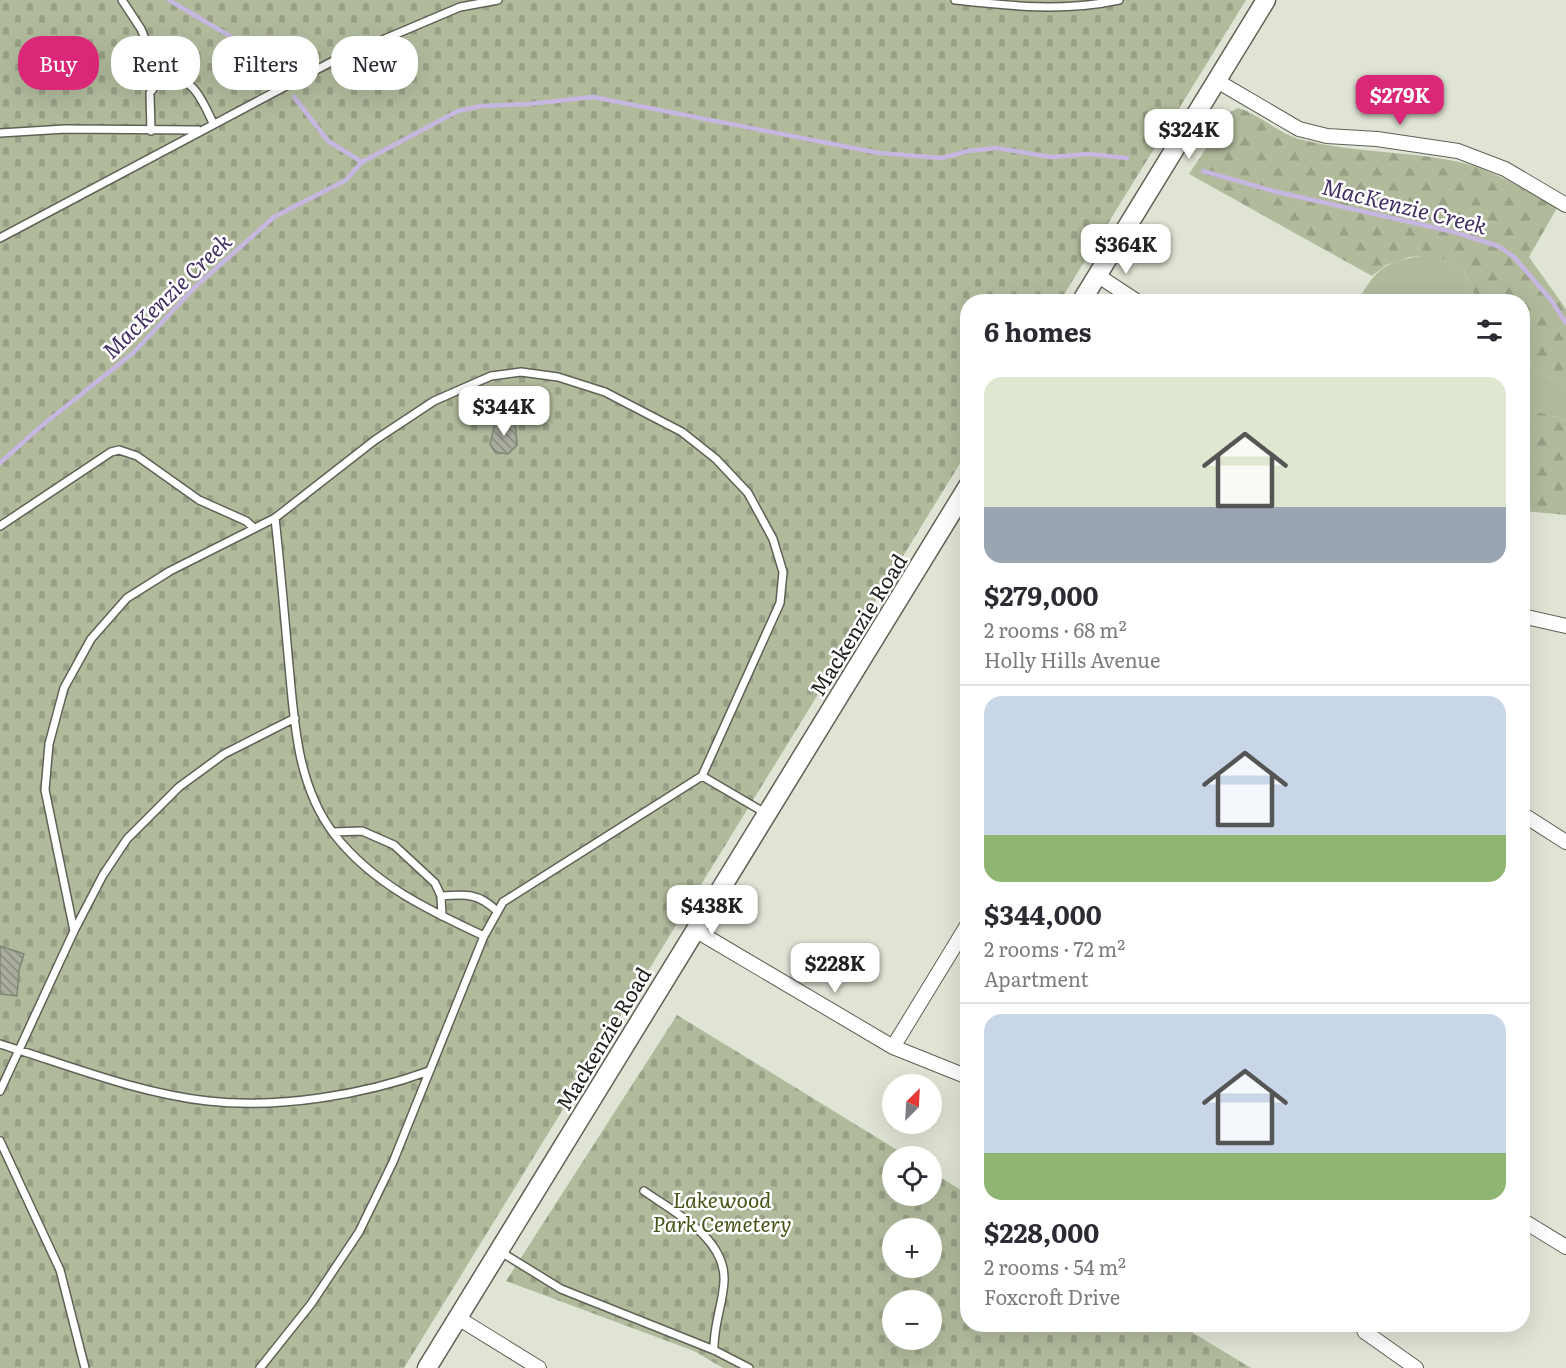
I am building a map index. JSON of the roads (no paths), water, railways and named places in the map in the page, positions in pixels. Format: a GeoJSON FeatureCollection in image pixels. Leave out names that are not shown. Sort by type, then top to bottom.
{"type":"FeatureCollection","features":[{"type":"Feature","properties":{"kind":"main road"},"geometry":{"type":"LineString","coordinates":[[1086,294],[1266,0]]}},
{"type":"Feature","properties":{"kind":"main road","name":"Mackenzie Road"},"geometry":{"type":"LineString","coordinates":[[427,1368],[960,499]]}},
{"type":"Feature","properties":{"kind":"street"},"geometry":{"type":"LineString","coordinates":[[1217,81],[1299,129],[1327,136],[1377,139],[1458,151],[1505,169],[1566,205]]}},
{"type":"Feature","properties":{"kind":"street"},"geometry":{"type":"LineString","coordinates":[[1097,275],[1126,294]]}},
{"type":"Feature","properties":{"kind":"street"},"geometry":{"type":"LineString","coordinates":[[1530,618],[1566,626]]}},
{"type":"Feature","properties":{"kind":"street"},"geometry":{"type":"LineString","coordinates":[[1530,819],[1566,842]]}},
{"type":"Feature","properties":{"kind":"street"},"geometry":{"type":"LineString","coordinates":[[695,930],[893,1047],[960,1074]]}},
{"type":"Feature","properties":{"kind":"street"},"geometry":{"type":"LineString","coordinates":[[893,1047],[960,937]]}},
{"type":"Feature","properties":{"kind":"street"},"geometry":{"type":"LineString","coordinates":[[1530,1226],[1566,1247]]}},
{"type":"Feature","properties":{"kind":"street"},"geometry":{"type":"LineString","coordinates":[[458,1318],[539,1368]]}},
{"type":"Feature","properties":{"kind":"street"},"geometry":{"type":"LineString","coordinates":[[1365,1332],[1416,1368]]}},
{"type":"Feature","properties":{"kind":"lane"},"geometry":{"type":"LineString","coordinates":[[122,0],[144,36]]}},
{"type":"Feature","properties":{"kind":"lane"},"geometry":{"type":"LineString","coordinates":[[0,238],[335,60],[405,28],[460,7],[498,0]]}},
{"type":"Feature","properties":{"kind":"lane"},"geometry":{"type":"LineString","coordinates":[[955,0],[1012,7],[1065,8],[1119,0]]}},
{"type":"Feature","properties":{"kind":"lane"},"geometry":{"type":"LineString","coordinates":[[151,131],[150,93],[152,90]]}},
{"type":"Feature","properties":{"kind":"lane"},"geometry":{"type":"LineString","coordinates":[[196,90],[213,123]]}},
{"type":"Feature","properties":{"kind":"lane"},"geometry":{"type":"LineString","coordinates":[[0,134],[65,129],[200,130]]}},
{"type":"Feature","properties":{"kind":"lane"},"geometry":{"type":"LineString","coordinates":[[74,931],[45,790],[49,744],[64,688],[91,639],[127,598],[170,571],[275,518],[375,440],[434,401],[490,376],[521,372],[558,377],[605,392],[682,432],[716,459],[748,493],[773,539],[783,572],[780,603],[702,776],[513,896],[497,911],[484,936],[393,1162],[359,1232],[311,1304],[260,1368]]}},
{"type":"Feature","properties":{"kind":"lane"},"geometry":{"type":"LineString","coordinates":[[0,525],[111,452],[119,450],[137,456],[199,500],[246,521],[254,528]]}},
{"type":"Feature","properties":{"kind":"lane"},"geometry":{"type":"LineString","coordinates":[[275,518],[297,745],[311,790],[333,832],[358,860],[389,886],[442,916],[484,936]]}},
{"type":"Feature","properties":{"kind":"lane"},"geometry":{"type":"LineString","coordinates":[[0,1090],[74,931],[103,875],[127,839],[179,787],[224,754],[295,718]]}},
{"type":"Feature","properties":{"kind":"lane"},"geometry":{"type":"LineString","coordinates":[[702,776],[766,814]]}},
{"type":"Feature","properties":{"kind":"lane"},"geometry":{"type":"LineString","coordinates":[[333,832],[363,831],[394,844],[435,883],[441,896],[442,916]]}},
{"type":"Feature","properties":{"kind":"lane"},"geometry":{"type":"LineString","coordinates":[[441,896],[461,895],[483,898],[497,911]]}},
{"type":"Feature","properties":{"kind":"lane"},"geometry":{"type":"LineString","coordinates":[[0,1044],[157,1092],[210,1101],[288,1101],[352,1093],[395,1084],[429,1071]]}},
{"type":"Feature","properties":{"kind":"lane"},"geometry":{"type":"LineString","coordinates":[[0,1141],[60,1270],[85,1368]]}},
{"type":"Feature","properties":{"kind":"lane"},"geometry":{"type":"LineString","coordinates":[[644,1191],[691,1223],[709,1241],[722,1261],[725,1279],[714,1335],[714,1350]]}},
{"type":"Feature","properties":{"kind":"lane"},"geometry":{"type":"LineString","coordinates":[[499,1251],[561,1289],[714,1350],[749,1368]]}},
{"type":"Feature","properties":{"kind":"waterway"},"geometry":{"type":"LineString","coordinates":[[169,0],[230,36]]}},
{"type":"Feature","properties":{"kind":"waterway"},"geometry":{"type":"LineString","coordinates":[[294,97],[328,141],[362,162]]}},
{"type":"Feature","properties":{"kind":"waterway"},"geometry":{"type":"LineString","coordinates":[[0,463],[40,427],[133,353],[195,287],[274,217],[346,180],[362,162],[458,111],[482,106],[529,104],[593,97],[879,153],[942,158],[968,151],[996,148],[1052,157],[1088,154],[1127,158]]}},
{"type":"Feature","properties":{"kind":"waterway","name":"MacKenzie Creek"},"geometry":{"type":"LineString","coordinates":[[1203,171],[1273,191],[1454,232],[1498,246],[1513,256],[1551,300],[1566,323]]}},
{"type":"Feature","properties":{"kind":"park label","name":"Lakewood Park Cemetery"},"geometry":{"type":"Point","coordinates":[722,1210]}}]}
